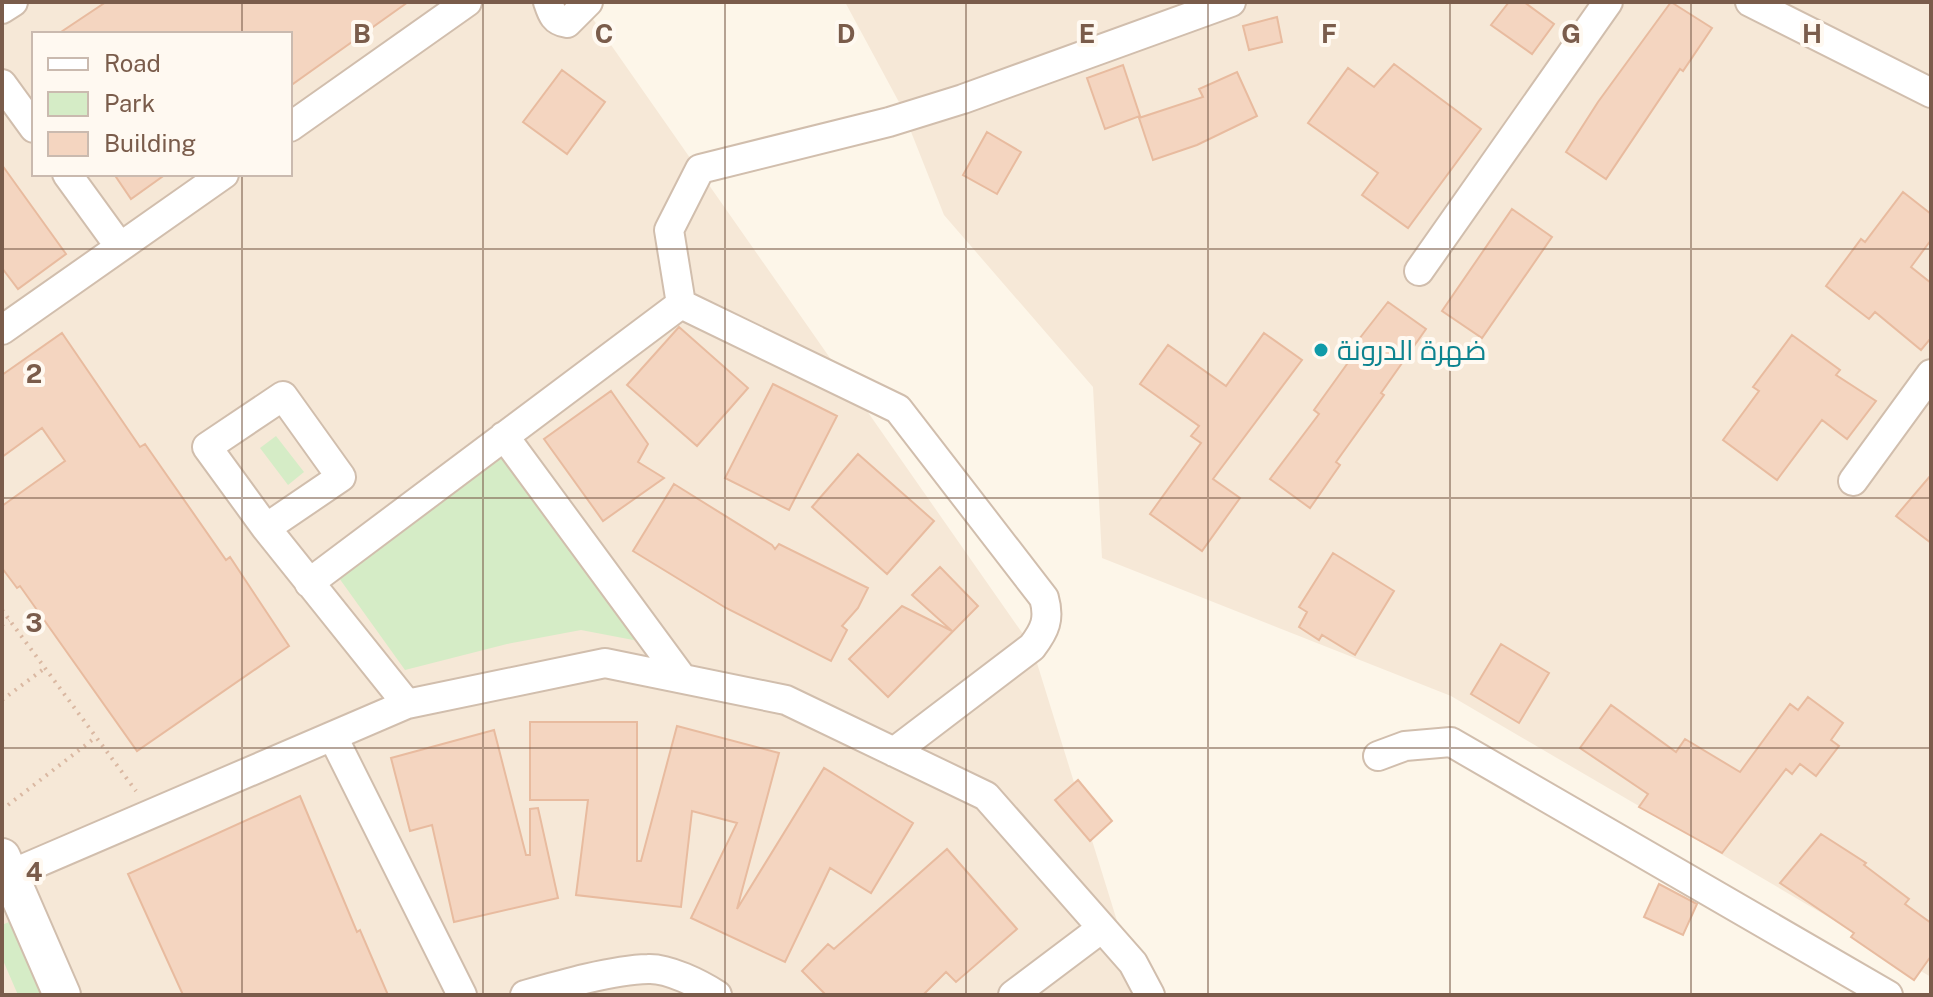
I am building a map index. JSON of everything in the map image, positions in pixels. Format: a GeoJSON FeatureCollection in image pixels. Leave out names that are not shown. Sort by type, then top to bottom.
{"type":"FeatureCollection","features":[{"type":"Feature","properties":{"kind":"street"},"geometry":{"type":"LineString","coordinates":[[2,9],[13,2]]}},
{"type":"Feature","properties":{"kind":"street"},"geometry":{"type":"LineString","coordinates":[[292,126],[467,2]]}},
{"type":"Feature","properties":{"kind":"street"},"geometry":{"type":"LineString","coordinates":[[548,2],[553,15],[567,23],[588,2]]}},
{"type":"Feature","properties":{"kind":"street"},"geometry":{"type":"LineString","coordinates":[[681,304],[669,230],[700,169],[889,122],[963,99],[1231,2]]}},
{"type":"Feature","properties":{"kind":"street"},"geometry":{"type":"LineString","coordinates":[[1419,271],[1608,2]]}},
{"type":"Feature","properties":{"kind":"street"},"geometry":{"type":"LineString","coordinates":[[1750,2],[1931,93]]}},
{"type":"Feature","properties":{"kind":"street"},"geometry":{"type":"LineString","coordinates":[[2,84],[32,125]]}},
{"type":"Feature","properties":{"kind":"street"},"geometry":{"type":"LineString","coordinates":[[68,176],[120,247]]}},
{"type":"Feature","properties":{"kind":"street"},"geometry":{"type":"LineString","coordinates":[[2,330],[221,176]]}},
{"type":"Feature","properties":{"kind":"street"},"geometry":{"type":"LineString","coordinates":[[309,583],[681,304]]}},
{"type":"Feature","properties":{"kind":"street"},"geometry":{"type":"LineString","coordinates":[[681,304],[898,409],[1044,598],[1048,613],[1045,630],[1032,647],[894,752]]}},
{"type":"Feature","properties":{"kind":"street"},"geometry":{"type":"LineString","coordinates":[[1853,481],[1931,374]]}},
{"type":"Feature","properties":{"kind":"street"},"geometry":{"type":"LineString","coordinates":[[266,528],[341,477],[283,396],[207,447],[266,528],[407,704]]}},
{"type":"Feature","properties":{"kind":"street"},"geometry":{"type":"LineString","coordinates":[[504,436],[682,678]]}},
{"type":"Feature","properties":{"kind":"street"},"geometry":{"type":"LineString","coordinates":[[62,995],[5,870],[153,814],[407,704],[605,663],[786,700],[986,796],[1133,963],[1150,995]]}},
{"type":"Feature","properties":{"kind":"street"},"geometry":{"type":"LineString","coordinates":[[333,737],[462,995]]}},
{"type":"Feature","properties":{"kind":"street"},"geometry":{"type":"LineString","coordinates":[[1378,756],[1405,746],[1451,742],[1888,995]]}},
{"type":"Feature","properties":{"kind":"street"},"geometry":{"type":"LineString","coordinates":[[1013,995],[1102,928]]}},
{"type":"Feature","properties":{"kind":"street"},"geometry":{"type":"LineString","coordinates":[[525,995],[564,984],[650,969],[698,983],[717,995]]}},
{"type":"Feature","properties":{"kind":"path"},"geometry":{"type":"LineString","coordinates":[[2,610],[153,814]]}},
{"type":"Feature","properties":{"kind":"path"},"geometry":{"type":"LineString","coordinates":[[2,625],[9,620]]}},
{"type":"Feature","properties":{"kind":"path"},"geometry":{"type":"LineString","coordinates":[[2,700],[45,668]]}},
{"type":"Feature","properties":{"kind":"path"},"geometry":{"type":"LineString","coordinates":[[8,805],[96,737]]}},
{"type":"Feature","properties":{"kind":"shaded area"},"geometry":{"type":"Polygon","coordinates":[[[2,2],[581,2],[1032,647],[1140,995],[2,995],[2,2]]]}},
{"type":"Feature","properties":{"kind":"shaded area"},"geometry":{"type":"Polygon","coordinates":[[[845,2],[1931,2],[1931,977],[1451,696],[1102,558],[1093,387],[944,215],[900,104],[845,2]]]}},
{"type":"Feature","properties":{"kind":"green space"},"geometry":{"type":"Polygon","coordinates":[[[276,436],[304,472],[288,485],[260,448],[276,436]]]}},
{"type":"Feature","properties":{"kind":"green space"},"geometry":{"type":"Polygon","coordinates":[[[489,448],[508,458],[649,643],[581,630],[507,644],[405,670],[329,564],[489,448]]]}},
{"type":"Feature","properties":{"kind":"green space"},"geometry":{"type":"Polygon","coordinates":[[[9,922],[41,995],[18,995],[2,958],[2,925],[9,922]]]}},
{"type":"Feature","properties":{"kind":"building"},"geometry":{"type":"Polygon","coordinates":[[[106,2],[408,2],[292,85],[292,32],[61,32],[106,2]]]}},
{"type":"Feature","properties":{"kind":"building"},"geometry":{"type":"Polygon","coordinates":[[[1509,2],[1524,2],[1554,24],[1532,54],[1491,25],[1509,2]]]}},
{"type":"Feature","properties":{"kind":"building"},"geometry":{"type":"Polygon","coordinates":[[[1671,2],[1712,28],[1683,71],[1680,69],[1606,179],[1566,152],[1598,102],[1671,2]]]}},
{"type":"Feature","properties":{"kind":"building"},"geometry":{"type":"Polygon","coordinates":[[[1277,17],[1282,42],[1249,50],[1243,26],[1277,17]]]}},
{"type":"Feature","properties":{"kind":"building"},"geometry":{"type":"Polygon","coordinates":[[[1394,64],[1481,129],[1408,228],[1362,195],[1378,173],[1308,123],[1348,68],[1374,87],[1394,64]]]}},
{"type":"Feature","properties":{"kind":"building"},"geometry":{"type":"Polygon","coordinates":[[[1123,65],[1140,116],[1105,129],[1087,78],[1123,65]]]}},
{"type":"Feature","properties":{"kind":"building"},"geometry":{"type":"Polygon","coordinates":[[[562,70],[605,102],[567,154],[523,122],[562,70]]]}},
{"type":"Feature","properties":{"kind":"building"},"geometry":{"type":"Polygon","coordinates":[[[1237,72],[1257,116],[1197,145],[1153,160],[1139,118],[1203,97],[1199,89],[1237,72]]]}},
{"type":"Feature","properties":{"kind":"building"},"geometry":{"type":"Polygon","coordinates":[[[987,132],[1021,152],[997,194],[963,175],[987,132]]]}},
{"type":"Feature","properties":{"kind":"building"},"geometry":{"type":"Polygon","coordinates":[[[2,165],[66,254],[18,289],[2,268],[2,165]]]}},
{"type":"Feature","properties":{"kind":"building"},"geometry":{"type":"Polygon","coordinates":[[[115,176],[163,176],[131,199],[115,176]]]}},
{"type":"Feature","properties":{"kind":"building"},"geometry":{"type":"Polygon","coordinates":[[[1903,192],[1931,214],[1931,240],[1911,267],[1931,283],[1931,338],[1921,350],[1875,312],[1869,319],[1826,286],[1861,239],[1865,242],[1903,192]]]}},
{"type":"Feature","properties":{"kind":"building"},"geometry":{"type":"Polygon","coordinates":[[[1512,209],[1552,237],[1482,338],[1442,311],[1512,209]]]}},
{"type":"Feature","properties":{"kind":"building"},"geometry":{"type":"Polygon","coordinates":[[[1388,302],[1426,329],[1336,462],[1340,465],[1310,508],[1270,479],[1319,414],[1314,410],[1360,346],[1356,343],[1388,302]]]}},
{"type":"Feature","properties":{"kind":"building"},"geometry":{"type":"Polygon","coordinates":[[[679,327],[748,388],[697,446],[627,385],[679,327]]]}},
{"type":"Feature","properties":{"kind":"building"},"geometry":{"type":"Polygon","coordinates":[[[62,333],[140,447],[145,444],[226,560],[230,557],[289,646],[137,751],[20,586],[17,588],[2,568],[2,506],[65,461],[42,428],[2,457],[2,375],[62,333]]]}},
{"type":"Feature","properties":{"kind":"building"},"geometry":{"type":"Polygon","coordinates":[[[1264,333],[1302,360],[1213,479],[1240,498],[1202,551],[1150,514],[1201,443],[1191,436],[1199,426],[1140,384],[1168,345],[1226,386],[1264,333]]]}},
{"type":"Feature","properties":{"kind":"building"},"geometry":{"type":"Polygon","coordinates":[[[1792,335],[1840,370],[1836,375],[1876,401],[1847,439],[1822,420],[1777,480],[1723,440],[1759,391],[1753,387],[1792,335]]]}},
{"type":"Feature","properties":{"kind":"building"},"geometry":{"type":"Polygon","coordinates":[[[773,384],[837,416],[789,510],[725,478],[773,384]]]}},
{"type":"Feature","properties":{"kind":"building"},"geometry":{"type":"Polygon","coordinates":[[[611,391],[648,444],[638,462],[664,478],[603,521],[544,439],[611,391]]]}},
{"type":"Feature","properties":{"kind":"building"},"geometry":{"type":"Polygon","coordinates":[[[858,454],[934,521],[887,574],[812,507],[858,454]]]}},
{"type":"Feature","properties":{"kind":"building"},"geometry":{"type":"Polygon","coordinates":[[[1931,475],[1931,543],[1896,516],[1931,475]]]}},
{"type":"Feature","properties":{"kind":"building"},"geometry":{"type":"Polygon","coordinates":[[[674,484],[775,549],[779,544],[868,588],[858,608],[842,626],[847,630],[831,661],[726,608],[633,551],[674,484]]]}},
{"type":"Feature","properties":{"kind":"building"},"geometry":{"type":"Polygon","coordinates":[[[1333,553],[1394,591],[1355,655],[1322,635],[1319,640],[1299,627],[1307,612],[1299,607],[1333,553]]]}},
{"type":"Feature","properties":{"kind":"building"},"geometry":{"type":"Polygon","coordinates":[[[940,567],[978,606],[888,697],[849,659],[902,606],[952,631],[912,595],[940,567]]]}},
{"type":"Feature","properties":{"kind":"building"},"geometry":{"type":"Polygon","coordinates":[[[1501,644],[1549,673],[1519,723],[1471,694],[1501,644]]]}},
{"type":"Feature","properties":{"kind":"building"},"geometry":{"type":"Polygon","coordinates":[[[1808,697],[1843,723],[1831,740],[1839,746],[1816,776],[1800,764],[1792,774],[1786,769],[1722,853],[1639,807],[1648,794],[1580,748],[1611,705],[1676,752],[1685,739],[1740,772],[1790,704],[1798,710],[1808,697]]]}},
{"type":"Feature","properties":{"kind":"building"},"geometry":{"type":"Polygon","coordinates":[[[530,722],[637,722],[637,861],[641,861],[677,726],[779,753],[737,909],[824,768],[913,823],[871,893],[830,868],[785,962],[691,918],[737,823],[692,811],[681,907],[576,895],[588,800],[530,800],[530,722]]]}},
{"type":"Feature","properties":{"kind":"building"},"geometry":{"type":"Polygon","coordinates":[[[494,730],[526,855],[530,855],[530,809],[538,808],[558,898],[454,922],[432,825],[410,831],[391,758],[494,730]]]}},
{"type":"Feature","properties":{"kind":"building"},"geometry":{"type":"Polygon","coordinates":[[[1078,780],[1112,821],[1090,841],[1055,800],[1078,780]]]}},
{"type":"Feature","properties":{"kind":"building"},"geometry":{"type":"Polygon","coordinates":[[[300,796],[357,932],[360,930],[388,995],[183,995],[128,874],[300,796]]]}},
{"type":"Feature","properties":{"kind":"building"},"geometry":{"type":"Polygon","coordinates":[[[1821,834],[1866,863],[1864,865],[1909,899],[1905,904],[1931,923],[1931,956],[1914,980],[1851,937],[1854,933],[1780,883],[1821,834]]]}},
{"type":"Feature","properties":{"kind":"building"},"geometry":{"type":"Polygon","coordinates":[[[947,849],[1017,929],[956,982],[946,972],[923,995],[826,995],[802,971],[828,944],[834,949],[947,849]]]}},
{"type":"Feature","properties":{"kind":"building"},"geometry":{"type":"Polygon","coordinates":[[[1659,884],[1697,904],[1683,935],[1644,917],[1659,884]]]}},
{"type":"Feature","properties":{"kind":"place","name":"ضهرة الدرونة"},"geometry":{"type":"Point","coordinates":[1321,350]}}]}
